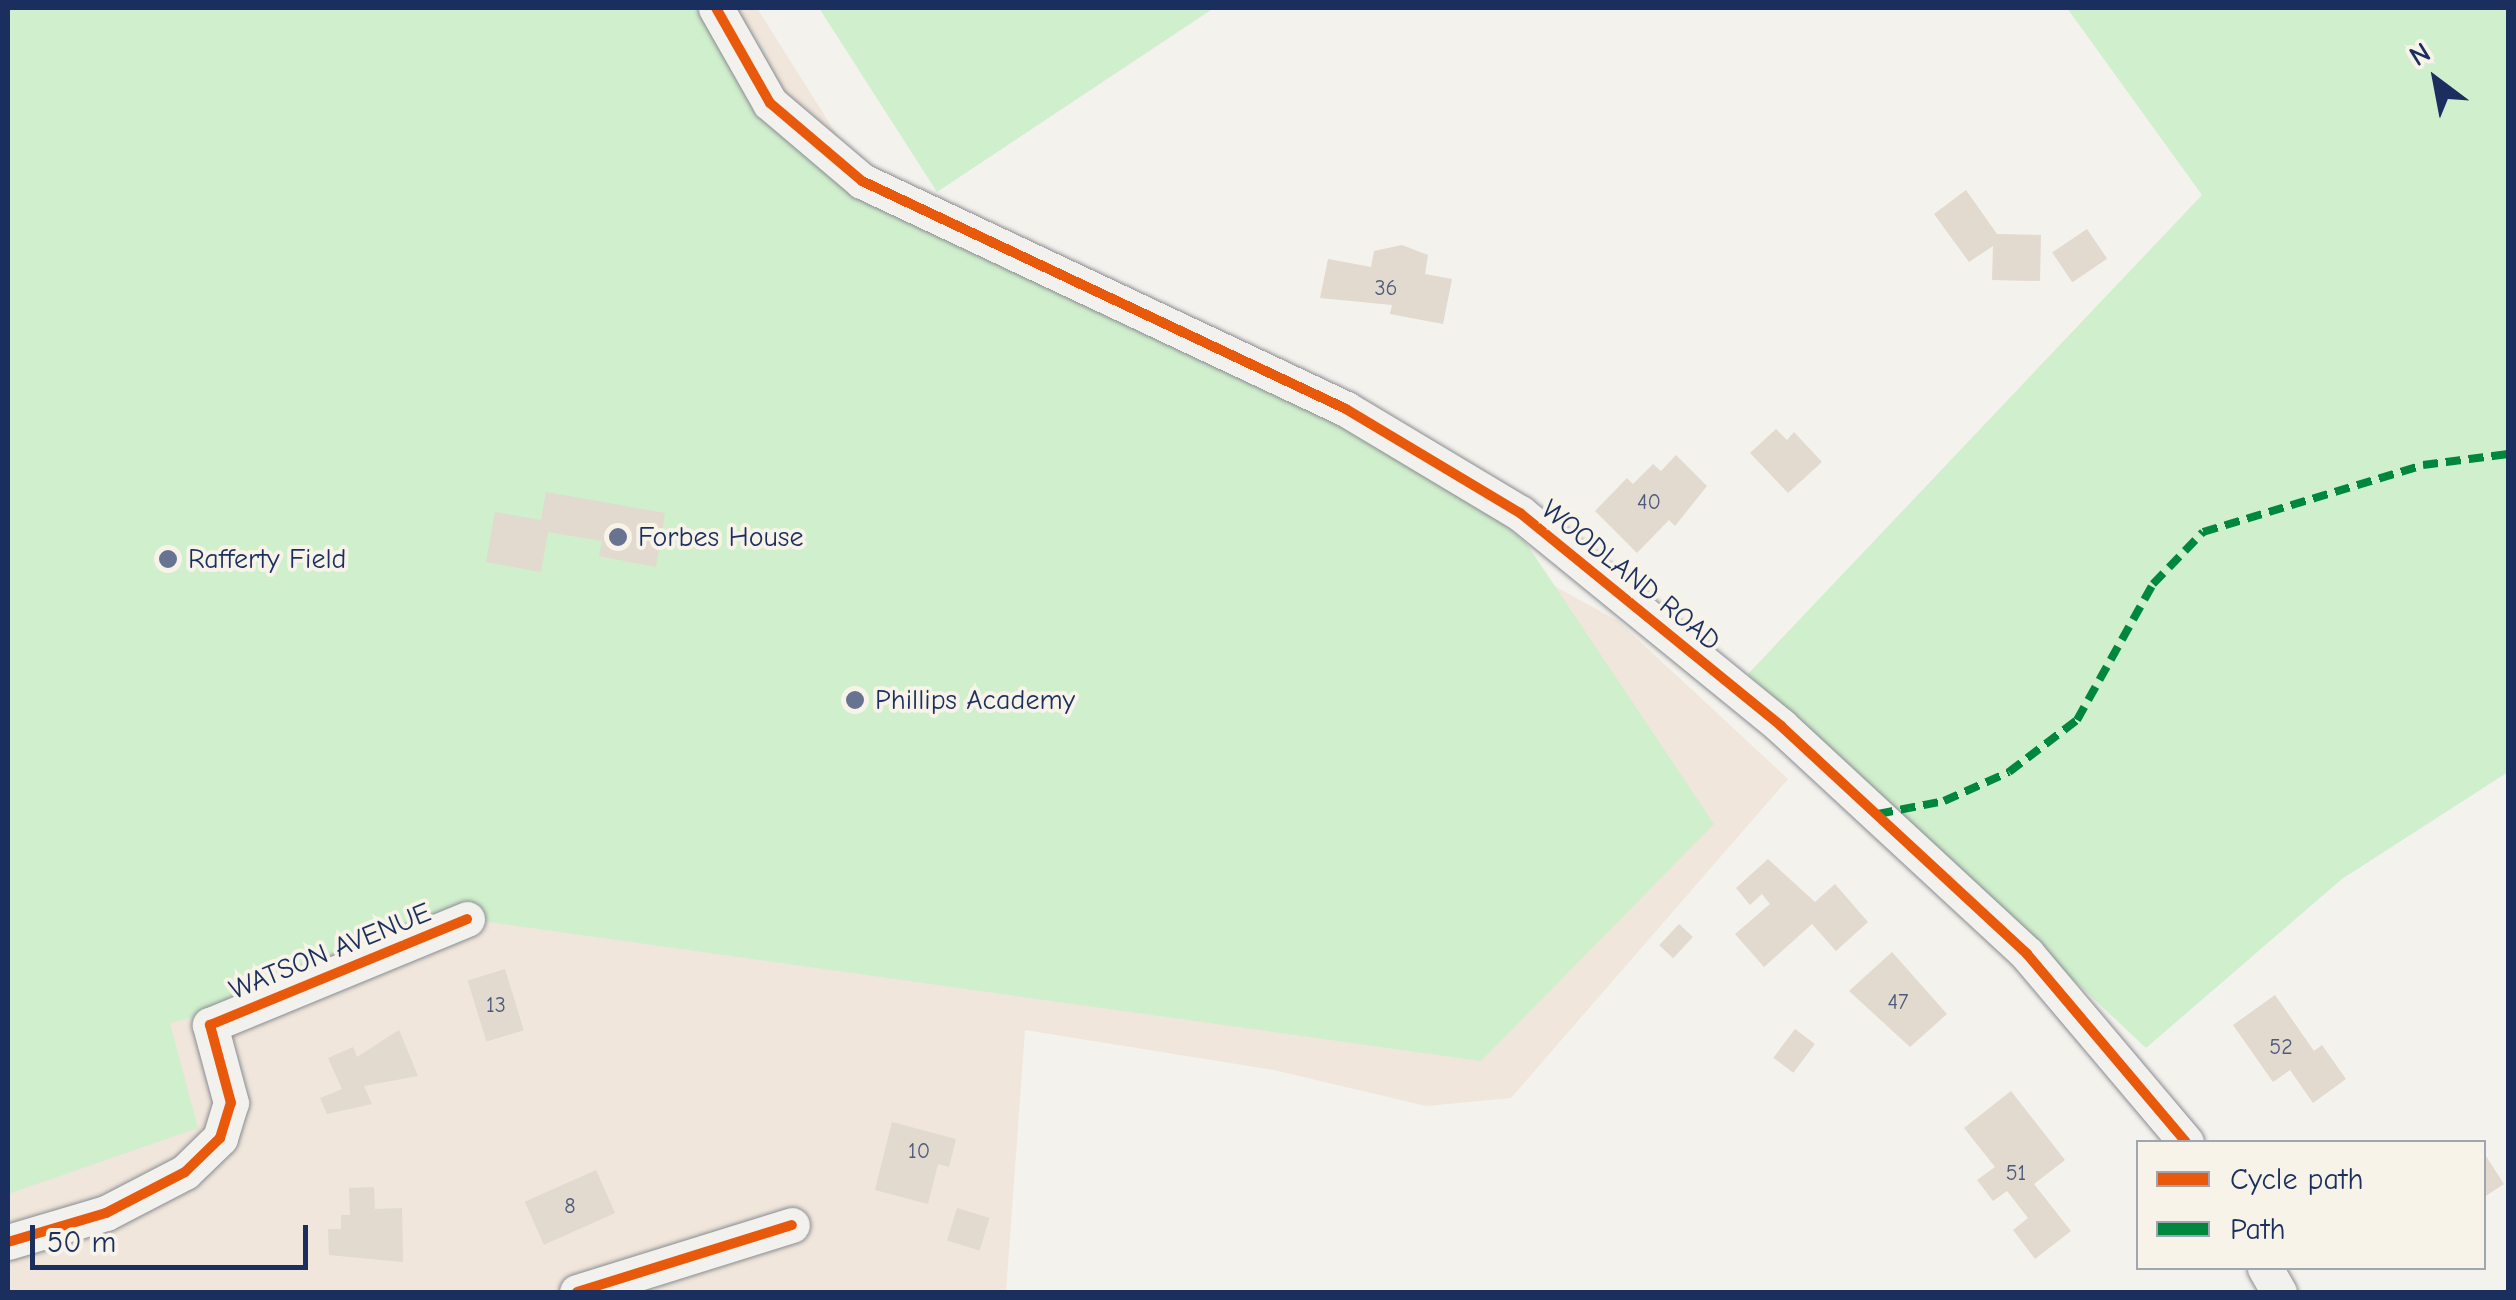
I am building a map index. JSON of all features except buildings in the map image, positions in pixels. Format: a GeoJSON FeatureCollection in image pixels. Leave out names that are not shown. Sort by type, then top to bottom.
{"type":"FeatureCollection","features":[{"type":"Feature","properties":{"kind":"street","name":"WOODLAND ROAD"},"geometry":{"type":"LineString","coordinates":[[716,8],[770,103],[862,181],[1346,409],[1520,512],[1781,726],[2026,954],[2184,1140]]}},
{"type":"Feature","properties":{"kind":"street","name":"WATSON AVENUE"},"geometry":{"type":"LineString","coordinates":[[8,1242],[106,1213],[185,1172],[220,1138],[232,1103],[210,1025],[466,919]]}},
{"type":"Feature","properties":{"kind":"street"},"geometry":{"type":"LineString","coordinates":[[576,1292],[792,1225]]}},
{"type":"Feature","properties":{"kind":"street"},"geometry":{"type":"LineString","coordinates":[[2266,1270],[2279,1292]]}},
{"type":"Feature","properties":{"kind":"shaded area","name":"Phillips Academy"},"geometry":{"type":"Polygon","coordinates":[[[8,8],[757,8],[891,221],[1618,621],[1788,779],[1511,1098],[1426,1106],[1274,1070],[1025,1030],[1006,1292],[8,1292],[8,8]]]}},
{"type":"Feature","properties":{"kind":"green space","name":"Phillips Academy"},"geometry":{"type":"Polygon","coordinates":[[[8,8],[716,8],[770,103],[862,181],[1413,447],[1526,543],[1714,824],[1481,1061],[467,919],[275,997],[170,1023],[198,1128],[8,1194],[8,8]]]}},
{"type":"Feature","properties":{"kind":"green space"},"geometry":{"type":"Polygon","coordinates":[[[819,8],[1214,8],[937,192],[819,8]]]}},
{"type":"Feature","properties":{"kind":"green space"},"geometry":{"type":"Polygon","coordinates":[[[2067,8],[2508,8],[2508,772],[2342,879],[2146,1048],[1748,674],[2202,195],[2067,8]]]}},
{"type":"Feature","properties":{"kind":"marked path"},"geometry":{"type":"LineString","coordinates":[[1878,814],[1944,801],[2009,772],[2077,720],[2153,584],[2203,532],[2423,465],[2508,454]]}},
{"type":"Feature","properties":{"kind":"cycle path"},"geometry":{"type":"LineString","coordinates":[[716,8],[770,103],[862,181],[1346,409],[1520,513],[1781,726],[2027,954],[2184,1140]]}},
{"type":"Feature","properties":{"kind":"cycle path"},"geometry":{"type":"LineString","coordinates":[[8,1242],[106,1213],[185,1172],[220,1138],[231,1103],[210,1025],[467,919]]}},
{"type":"Feature","properties":{"kind":"cycle path"},"geometry":{"type":"LineString","coordinates":[[577,1292],[792,1225]]}},
{"type":"Feature","properties":{"kind":"place","name":"Forbes House"},"geometry":{"type":"Point","coordinates":[618,537]}},
{"type":"Feature","properties":{"kind":"place","name":"Rafferty Field"},"geometry":{"type":"Point","coordinates":[168,559]}},
{"type":"Feature","properties":{"kind":"place","name":"Phillips Academy"},"geometry":{"type":"Point","coordinates":[855,700]}}]}
